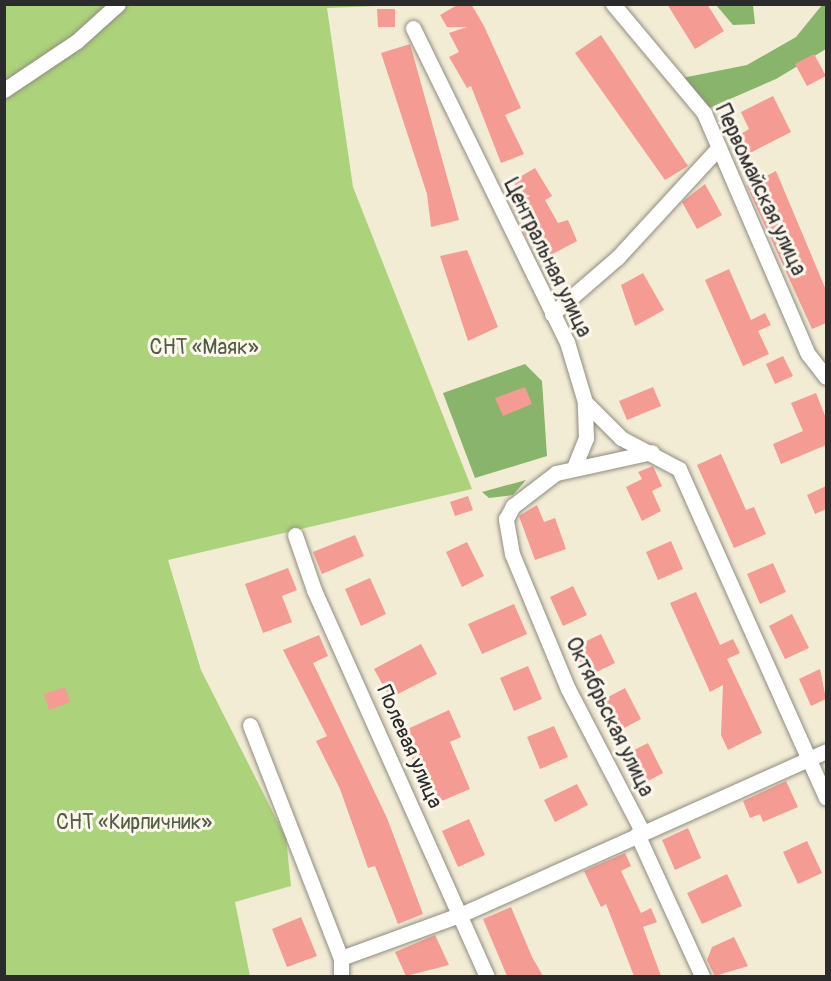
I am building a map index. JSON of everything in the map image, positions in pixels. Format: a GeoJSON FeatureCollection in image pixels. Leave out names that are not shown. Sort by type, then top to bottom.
{"type":"FeatureCollection","features":[{"type":"Feature","properties":{"kind":"street"},"geometry":{"type":"LineString","coordinates":[[4,90],[77,41],[118,4]]}},
{"type":"Feature","properties":{"kind":"street","name":"Первомайская улица"},"geometry":{"type":"LineString","coordinates":[[613,4],[704,113],[808,354],[826,377]]}},
{"type":"Feature","properties":{"kind":"street","name":"Центральная улица"},"geometry":{"type":"LineString","coordinates":[[413,28],[567,342],[585,402],[621,438],[655,451],[679,469],[826,798]]}},
{"type":"Feature","properties":{"kind":"street"},"geometry":{"type":"LineString","coordinates":[[552,314],[618,257],[718,147]]}},
{"type":"Feature","properties":{"kind":"street"},"geometry":{"type":"LineString","coordinates":[[575,465],[586,438],[585,402]]}},
{"type":"Feature","properties":{"kind":"street"},"geometry":{"type":"LineString","coordinates":[[575,465],[655,451]]}},
{"type":"Feature","properties":{"kind":"street","name":"Октябрьская улица"},"geometry":{"type":"LineString","coordinates":[[575,465],[513,506],[506,519],[512,554],[568,689],[639,833],[702,976]]}},
{"type":"Feature","properties":{"kind":"street","name":"Полевая улица"},"geometry":{"type":"LineString","coordinates":[[295,535],[314,590],[462,914],[487,976]]}},
{"type":"Feature","properties":{"kind":"street"},"geometry":{"type":"LineString","coordinates":[[250,725],[341,958],[341,976]]}},
{"type":"Feature","properties":{"kind":"street"},"geometry":{"type":"LineString","coordinates":[[341,958],[462,914],[826,751]]}},
{"type":"Feature","properties":{"kind":"green space","name":"СНТ «Маяк»"},"geometry":{"type":"Polygon","coordinates":[[[5,5],[403,5],[327,8],[353,187],[472,489],[168,560],[201,670],[286,838],[291,886],[235,902],[250,976],[5,976],[5,5]]]}},
{"type":"Feature","properties":{"kind":"green space"},"geometry":{"type":"Polygon","coordinates":[[[716,5],[753,5],[755,24],[733,25],[716,5]]]}},
{"type":"Feature","properties":{"kind":"green space"},"geometry":{"type":"Polygon","coordinates":[[[822,5],[826,5],[826,49],[776,79],[707,109],[682,78],[747,65],[796,37],[822,5]]]}},
{"type":"Feature","properties":{"kind":"green space"},"geometry":{"type":"Polygon","coordinates":[[[525,364],[542,381],[547,456],[475,478],[443,393],[525,364]]]}},
{"type":"Feature","properties":{"kind":"green space"},"geometry":{"type":"Polygon","coordinates":[[[526,480],[513,495],[489,498],[482,492],[526,480]]]}},
{"type":"Feature","properties":{"kind":"building"},"geometry":{"type":"Polygon","coordinates":[[[459,4],[471,4],[484,26],[521,108],[505,115],[524,154],[501,163],[471,86],[467,88],[449,57],[459,52],[449,33],[467,27],[447,27],[440,15],[459,4]]]}},
{"type":"Feature","properties":{"kind":"building"},"geometry":{"type":"Polygon","coordinates":[[[667,4],[707,4],[724,31],[695,49],[667,4]]]}},
{"type":"Feature","properties":{"kind":"building"},"geometry":{"type":"Polygon","coordinates":[[[377,9],[395,9],[395,27],[378,27],[377,9]]]}},
{"type":"Feature","properties":{"kind":"building"},"geometry":{"type":"Polygon","coordinates":[[[601,35],[688,166],[665,180],[575,53],[601,35]]]}},
{"type":"Feature","properties":{"kind":"building"},"geometry":{"type":"Polygon","coordinates":[[[410,44],[459,220],[431,227],[427,194],[381,53],[410,44]]]}},
{"type":"Feature","properties":{"kind":"building"},"geometry":{"type":"Polygon","coordinates":[[[814,54],[826,76],[807,86],[795,64],[814,54]]]}},
{"type":"Feature","properties":{"kind":"building"},"geometry":{"type":"Polygon","coordinates":[[[773,96],[791,132],[748,154],[739,135],[749,129],[741,112],[773,96]]]}},
{"type":"Feature","properties":{"kind":"building"},"geometry":{"type":"Polygon","coordinates":[[[535,168],[552,196],[545,200],[558,223],[568,220],[577,241],[549,256],[538,235],[528,240],[523,229],[534,223],[513,181],[535,168]]]}},
{"type":"Feature","properties":{"kind":"building"},"geometry":{"type":"Polygon","coordinates":[[[776,171],[826,290],[826,323],[812,329],[747,186],[776,171]]]}},
{"type":"Feature","properties":{"kind":"building"},"geometry":{"type":"Polygon","coordinates":[[[705,184],[722,215],[697,229],[682,202],[705,184]]]}},
{"type":"Feature","properties":{"kind":"building"},"geometry":{"type":"Polygon","coordinates":[[[467,250],[498,327],[468,341],[440,256],[467,250]]]}},
{"type":"Feature","properties":{"kind":"building"},"geometry":{"type":"Polygon","coordinates":[[[729,269],[751,320],[765,313],[771,325],[758,331],[769,354],[743,366],[705,280],[729,269]]]}},
{"type":"Feature","properties":{"kind":"building"},"geometry":{"type":"Polygon","coordinates":[[[643,273],[664,310],[635,326],[621,285],[643,273]]]}},
{"type":"Feature","properties":{"kind":"building"},"geometry":{"type":"Polygon","coordinates":[[[783,356],[793,376],[775,384],[766,364],[783,356]]]}},
{"type":"Feature","properties":{"kind":"building"},"geometry":{"type":"Polygon","coordinates":[[[525,387],[532,404],[503,416],[495,398],[525,387]]]}},
{"type":"Feature","properties":{"kind":"building"},"geometry":{"type":"Polygon","coordinates":[[[653,387],[661,406],[627,420],[619,401],[653,387]]]}},
{"type":"Feature","properties":{"kind":"building"},"geometry":{"type":"Polygon","coordinates":[[[816,393],[826,418],[826,445],[781,464],[773,444],[803,431],[791,403],[816,393]]]}},
{"type":"Feature","properties":{"kind":"building"},"geometry":{"type":"Polygon","coordinates":[[[721,454],[746,510],[754,507],[766,534],[734,548],[697,465],[721,454]]]}},
{"type":"Feature","properties":{"kind":"building"},"geometry":{"type":"Polygon","coordinates":[[[653,466],[662,486],[652,491],[661,511],[642,521],[626,487],[642,479],[638,472],[653,466]]]}},
{"type":"Feature","properties":{"kind":"building"},"geometry":{"type":"Polygon","coordinates":[[[826,486],[826,509],[815,514],[807,495],[826,486]]]}},
{"type":"Feature","properties":{"kind":"building"},"geometry":{"type":"Polygon","coordinates":[[[468,496],[473,510],[455,516],[450,502],[468,496]]]}},
{"type":"Feature","properties":{"kind":"building"},"geometry":{"type":"Polygon","coordinates":[[[537,505],[544,522],[555,518],[566,549],[535,560],[519,516],[537,505]]]}},
{"type":"Feature","properties":{"kind":"building"},"geometry":{"type":"Polygon","coordinates":[[[355,535],[364,556],[322,574],[313,552],[355,535]]]}},
{"type":"Feature","properties":{"kind":"building"},"geometry":{"type":"Polygon","coordinates":[[[671,541],[683,569],[658,580],[646,552],[671,541]]]}},
{"type":"Feature","properties":{"kind":"building"},"geometry":{"type":"Polygon","coordinates":[[[467,542],[484,576],[462,587],[446,552],[467,542]]]}},
{"type":"Feature","properties":{"kind":"building"},"geometry":{"type":"Polygon","coordinates":[[[773,563],[786,592],[760,604],[747,574],[773,563]]]}},
{"type":"Feature","properties":{"kind":"building"},"geometry":{"type":"Polygon","coordinates":[[[288,568],[297,590],[282,596],[292,622],[263,633],[245,584],[288,568]]]}},
{"type":"Feature","properties":{"kind":"building"},"geometry":{"type":"Polygon","coordinates":[[[370,578],[386,614],[361,626],[345,589],[370,578]]]}},
{"type":"Feature","properties":{"kind":"building"},"geometry":{"type":"Polygon","coordinates":[[[573,586],[587,615],[563,626],[550,597],[573,586]]]}},
{"type":"Feature","properties":{"kind":"building"},"geometry":{"type":"Polygon","coordinates":[[[696,592],[720,645],[733,639],[740,653],[727,659],[762,733],[728,750],[721,735],[723,685],[710,692],[670,603],[696,592]]]}},
{"type":"Feature","properties":{"kind":"building"},"geometry":{"type":"Polygon","coordinates":[[[514,604],[527,634],[482,654],[468,624],[514,604]]]}},
{"type":"Feature","properties":{"kind":"building"},"geometry":{"type":"Polygon","coordinates":[[[792,614],[809,648],[785,659],[769,626],[792,614]]]}},
{"type":"Feature","properties":{"kind":"building"},"geometry":{"type":"Polygon","coordinates":[[[601,634],[615,663],[586,677],[572,648],[601,634]]]}},
{"type":"Feature","properties":{"kind":"building"},"geometry":{"type":"Polygon","coordinates":[[[319,635],[328,656],[313,663],[387,818],[423,914],[398,924],[375,866],[368,868],[340,789],[316,741],[327,736],[283,650],[319,635]]]}},
{"type":"Feature","properties":{"kind":"building"},"geometry":{"type":"Polygon","coordinates":[[[421,644],[437,674],[390,698],[374,669],[421,644]]]}},
{"type":"Feature","properties":{"kind":"building"},"geometry":{"type":"Polygon","coordinates":[[[528,666],[542,699],[514,711],[500,678],[528,666]]]}},
{"type":"Feature","properties":{"kind":"building"},"geometry":{"type":"Polygon","coordinates":[[[820,669],[826,699],[811,706],[799,679],[820,669]]]}},
{"type":"Feature","properties":{"kind":"building"},"geometry":{"type":"Polygon","coordinates":[[[65,687],[70,702],[49,710],[44,694],[65,687]]]}},
{"type":"Feature","properties":{"kind":"building"},"geometry":{"type":"Polygon","coordinates":[[[625,688],[641,719],[613,734],[597,703],[625,688]]]}},
{"type":"Feature","properties":{"kind":"building"},"geometry":{"type":"Polygon","coordinates":[[[449,710],[461,737],[450,742],[470,789],[432,805],[401,732],[449,710]]]}},
{"type":"Feature","properties":{"kind":"building"},"geometry":{"type":"Polygon","coordinates":[[[554,726],[568,757],[540,769],[527,737],[554,726]]]}},
{"type":"Feature","properties":{"kind":"building"},"geometry":{"type":"Polygon","coordinates":[[[648,743],[663,773],[637,787],[622,756],[648,743]]]}},
{"type":"Feature","properties":{"kind":"building"},"geometry":{"type":"Polygon","coordinates":[[[786,781],[798,807],[763,822],[760,814],[750,818],[743,801],[786,781]]]}},
{"type":"Feature","properties":{"kind":"building"},"geometry":{"type":"Polygon","coordinates":[[[577,784],[588,805],[555,822],[544,800],[577,784]]]}},
{"type":"Feature","properties":{"kind":"building"},"geometry":{"type":"Polygon","coordinates":[[[469,819],[485,855],[458,867],[442,831],[469,819]]]}},
{"type":"Feature","properties":{"kind":"building"},"geometry":{"type":"Polygon","coordinates":[[[688,828],[701,858],[675,870],[662,840],[688,828]]]}},
{"type":"Feature","properties":{"kind":"building"},"geometry":{"type":"Polygon","coordinates":[[[807,841],[822,873],[798,884],[783,852],[807,841]]]}},
{"type":"Feature","properties":{"kind":"building"},"geometry":{"type":"Polygon","coordinates":[[[625,853],[631,866],[621,871],[641,913],[651,908],[657,922],[643,927],[661,976],[634,976],[606,904],[601,907],[584,871],[625,853]]]}},
{"type":"Feature","properties":{"kind":"building"},"geometry":{"type":"Polygon","coordinates":[[[727,874],[742,906],[702,924],[687,893],[727,874]]]}},
{"type":"Feature","properties":{"kind":"building"},"geometry":{"type":"Polygon","coordinates":[[[511,907],[532,957],[543,976],[507,976],[483,919],[511,907]]]}},
{"type":"Feature","properties":{"kind":"building"},"geometry":{"type":"Polygon","coordinates":[[[301,917],[317,956],[287,967],[272,929],[301,917]]]}},
{"type":"Feature","properties":{"kind":"building"},"geometry":{"type":"Polygon","coordinates":[[[435,935],[449,965],[406,976],[395,952],[435,935]]]}},
{"type":"Feature","properties":{"kind":"building"},"geometry":{"type":"Polygon","coordinates":[[[734,937],[748,966],[715,976],[707,960],[712,947],[734,937]]]}},
{"type":"Feature","properties":{"kind":"park label","name":"СНТ «Кирпичник»"},"geometry":{"type":"Point","coordinates":[134,823]}}]}
